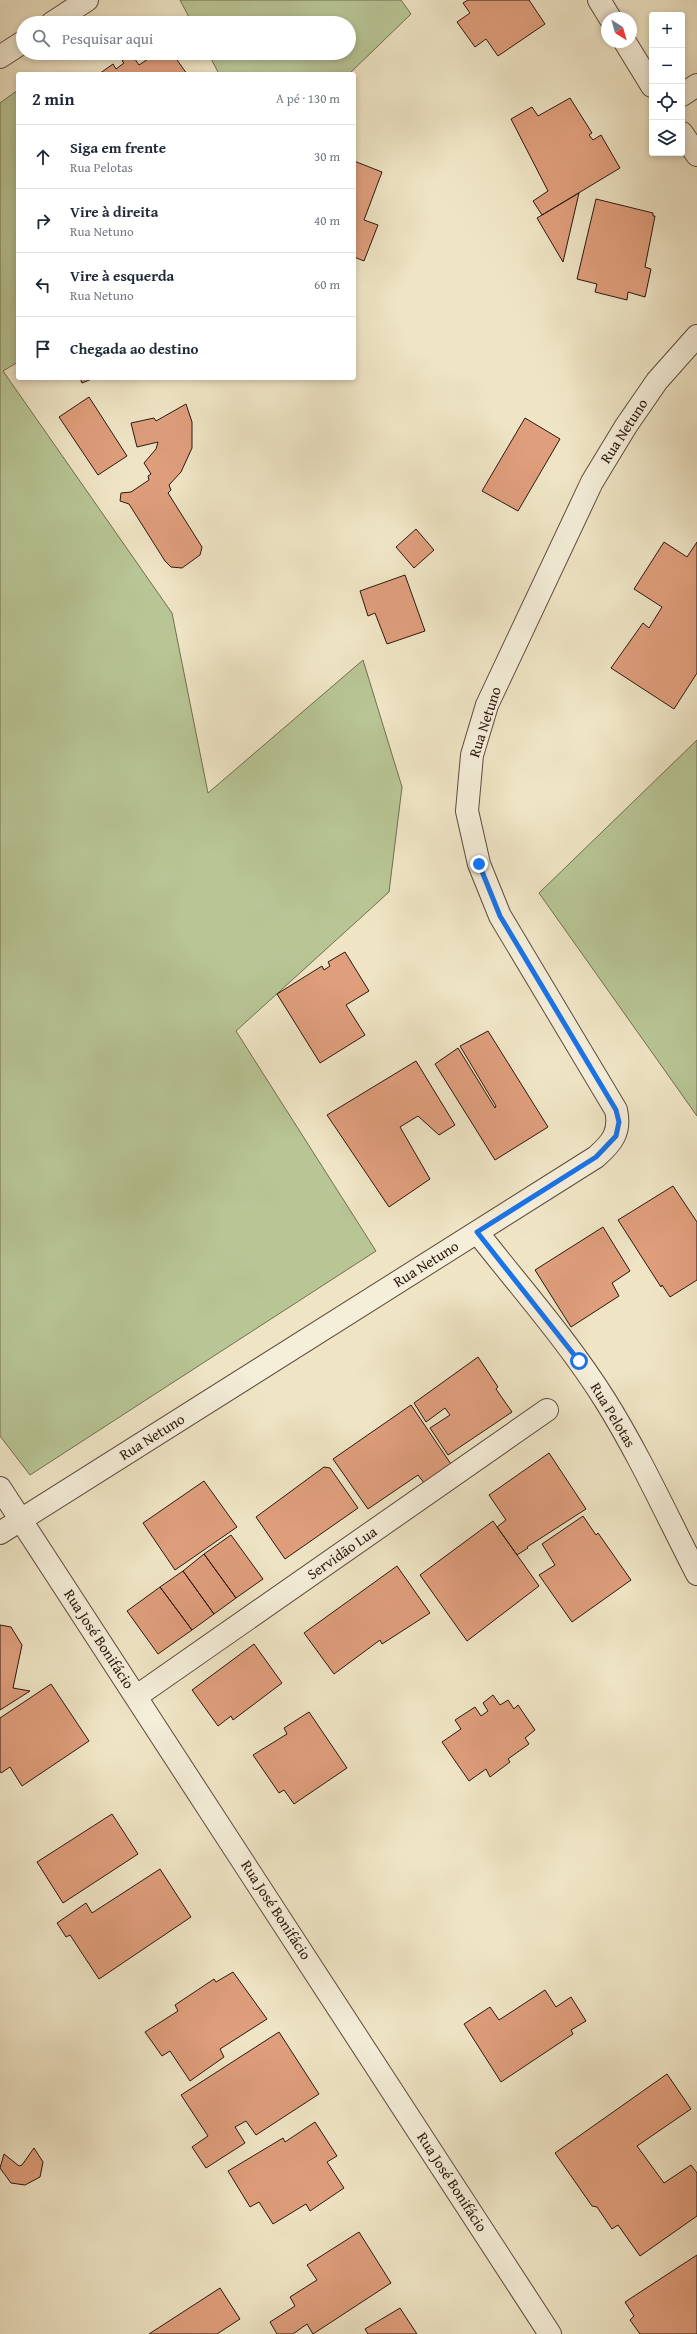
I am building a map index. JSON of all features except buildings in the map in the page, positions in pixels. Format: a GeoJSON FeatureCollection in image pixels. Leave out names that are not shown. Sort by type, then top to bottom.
{"type":"FeatureCollection","features":[{"type":"Feature","properties":{"kind":"street"},"geometry":{"type":"LineString","coordinates":[[63,16],[87,0]]}},
{"type":"Feature","properties":{"kind":"street"},"geometry":{"type":"LineString","coordinates":[[599,0],[606,12]]}},
{"type":"Feature","properties":{"kind":"street"},"geometry":{"type":"LineString","coordinates":[[0,57],[16,47]]}},
{"type":"Feature","properties":{"kind":"street"},"geometry":{"type":"LineString","coordinates":[[629,48],[651,84]]}},
{"type":"Feature","properties":{"kind":"street"},"geometry":{"type":"LineString","coordinates":[[685,93],[697,85]]}},
{"type":"Feature","properties":{"kind":"street"},"geometry":{"type":"LineString","coordinates":[[685,137],[697,155]]}},
{"type":"Feature","properties":{"kind":"street","name":"Rua Netuno"},"geometry":{"type":"LineString","coordinates":[[0,1533],[596,1157],[616,1136],[619,1122],[616,1110],[500,916],[479,864],[467,811],[472,755],[487,705],[592,482],[626,426],[657,381],[697,336]]}},
{"type":"Feature","properties":{"kind":"street","name":"Rua Pelotas"},"geometry":{"type":"LineString","coordinates":[[477,1232],[579,1361],[605,1400],[624,1430],[697,1574]]}},
{"type":"Feature","properties":{"kind":"street","name":"Servidão Lua"},"geometry":{"type":"LineString","coordinates":[[137,1696],[547,1410]]}},
{"type":"Feature","properties":{"kind":"street","name":"Rua José Bonifácio"},"geometry":{"type":"LineString","coordinates":[[0,1488],[137,1696],[550,2334]]}},
{"type":"Feature","properties":{"kind":"green space"},"geometry":{"type":"Polygon","coordinates":[[[180,0],[401,0],[411,14],[351,72],[218,72],[212,60],[356,60],[356,16],[188,16],[180,0]]]}},
{"type":"Feature","properties":{"kind":"green space"},"geometry":{"type":"Polygon","coordinates":[[[16,91],[16,363],[3,371],[172,613],[208,793],[363,660],[402,787],[389,892],[236,1031],[376,1251],[30,1475],[0,1436],[0,103],[16,91]]]}},
{"type":"Feature","properties":{"kind":"green space"},"geometry":{"type":"Polygon","coordinates":[[[697,740],[697,1116],[539,893],[697,740]]]}},
{"type":"Feature","properties":{"kind":"route"},"geometry":{"type":"LineString","coordinates":[[479,864],[500,916],[616,1110],[619,1122],[616,1136],[596,1157],[477,1232],[579,1361]]}}]}
